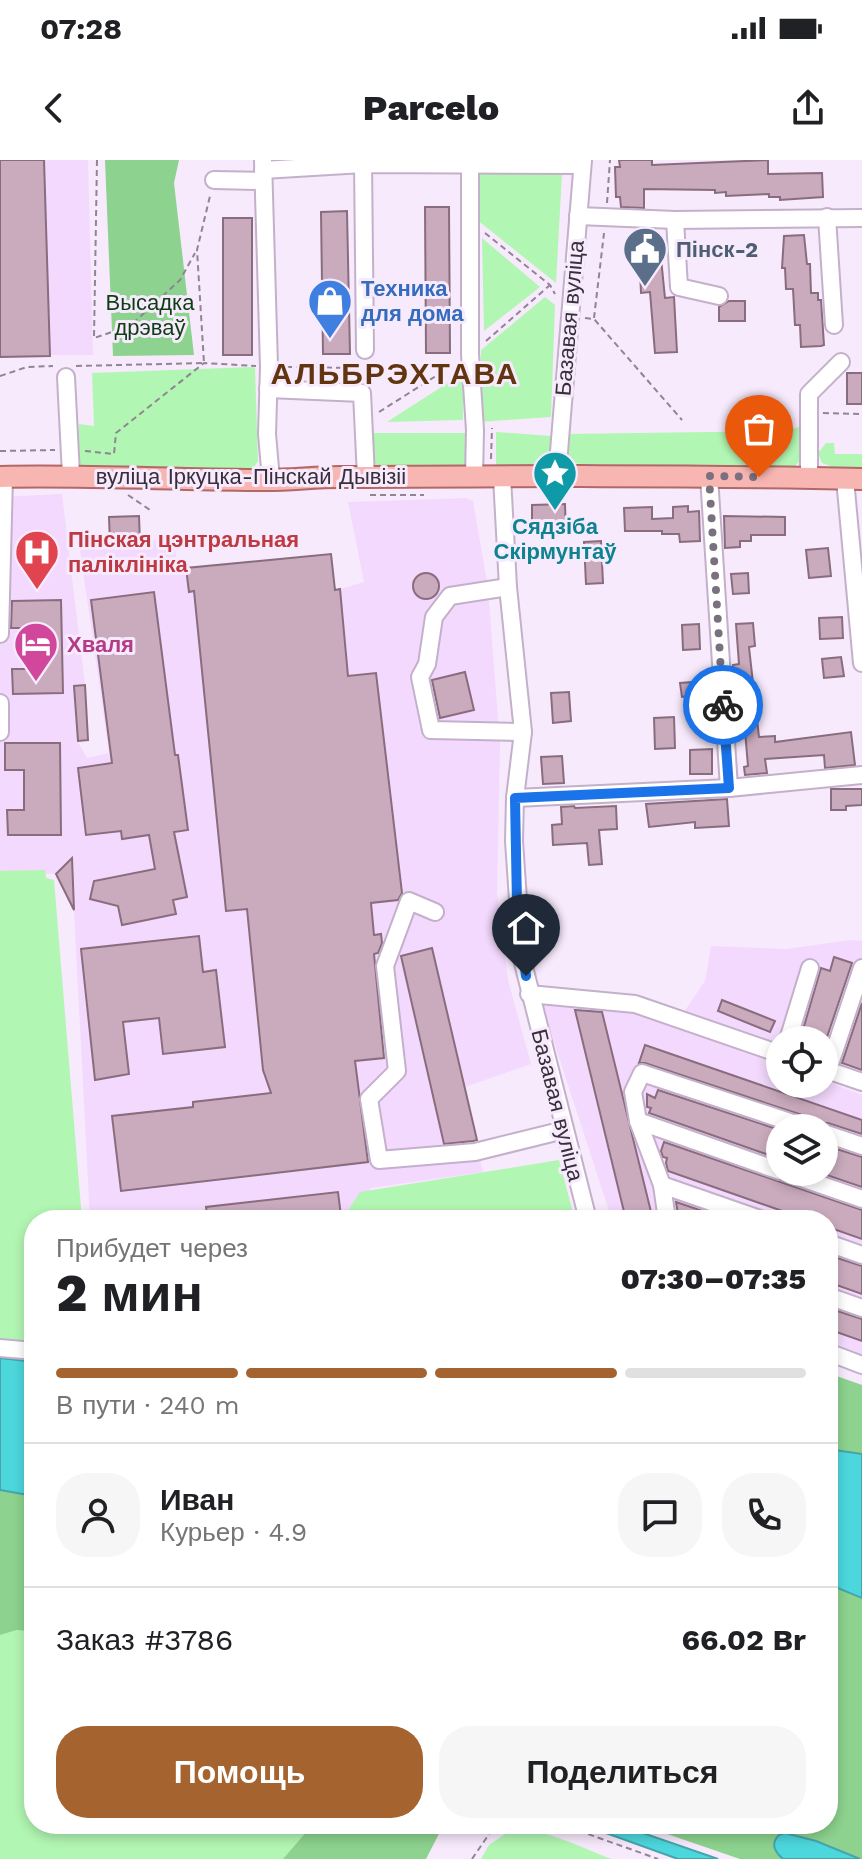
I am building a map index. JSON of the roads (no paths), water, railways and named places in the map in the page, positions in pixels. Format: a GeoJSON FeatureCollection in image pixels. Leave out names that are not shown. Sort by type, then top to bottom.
{"type":"FeatureCollection","features":[{"type":"Feature","properties":{"kind":"main road","name":"вуліца Іркуцка-Пінскай Дывізіі"},"geometry":{"type":"LineString","coordinates":[[2,477],[71,475],[148,480],[271,480],[489,473],[854,479]]}},
{"type":"Feature","properties":{"kind":"street"},"geometry":{"type":"LineString","coordinates":[[363,162],[365,350]]}},
{"type":"Feature","properties":{"kind":"street"},"geometry":{"type":"LineString","coordinates":[[214,180],[263,170],[363,162],[582,162]]}},
{"type":"Feature","properties":{"kind":"street"},"geometry":{"type":"LineString","coordinates":[[470,162],[470,354],[475,430],[489,473],[508,587],[523,732],[515,798],[729,788],[862,775]]}},
{"type":"Feature","properties":{"kind":"street","name":"Базавая вуліца"},"geometry":{"type":"LineString","coordinates":[[557,476],[582,162]]}},
{"type":"Feature","properties":{"kind":"street"},"geometry":{"type":"LineString","coordinates":[[263,170],[269,367],[267,434],[271,480]]}},
{"type":"Feature","properties":{"kind":"street"},"geometry":{"type":"LineString","coordinates":[[578,216],[675,220],[862,218]]}},
{"type":"Feature","properties":{"kind":"street"},"geometry":{"type":"LineString","coordinates":[[827,217],[834,325]]}},
{"type":"Feature","properties":{"kind":"street"},"geometry":{"type":"LineString","coordinates":[[675,220],[679,287],[719,296]]}},
{"type":"Feature","properties":{"kind":"street"},"geometry":{"type":"LineString","coordinates":[[809,478],[809,394],[841,362]]}},
{"type":"Feature","properties":{"kind":"street"},"geometry":{"type":"LineString","coordinates":[[64,370],[71,475]]}},
{"type":"Feature","properties":{"kind":"street"},"geometry":{"type":"LineString","coordinates":[[268,389],[362,393],[366,477]]}},
{"type":"Feature","properties":{"kind":"street"},"geometry":{"type":"LineString","coordinates":[[709,476],[729,788]]}},
{"type":"Feature","properties":{"kind":"street"},"geometry":{"type":"LineString","coordinates":[[0,634],[2,477]]}},
{"type":"Feature","properties":{"kind":"street"},"geometry":{"type":"LineString","coordinates":[[854,479],[862,663]]}},
{"type":"Feature","properties":{"kind":"street"},"geometry":{"type":"LineString","coordinates":[[508,587],[450,596],[434,617],[427,664],[420,677],[431,730],[523,732]]}},
{"type":"Feature","properties":{"kind":"street"},"geometry":{"type":"LineString","coordinates":[[0,703],[0,732]]}},
{"type":"Feature","properties":{"kind":"street","name":"Базавая вуліца"},"geometry":{"type":"LineString","coordinates":[[515,798],[517,905],[522,959],[585,1210]]}},
{"type":"Feature","properties":{"kind":"street"},"geometry":{"type":"LineString","coordinates":[[435,912],[409,901],[385,966],[397,1071],[369,1099],[379,1160],[475,1152],[564,1130]]}},
{"type":"Feature","properties":{"kind":"street"},"geometry":{"type":"LineString","coordinates":[[792,1026],[810,968]]}},
{"type":"Feature","properties":{"kind":"street"},"geometry":{"type":"LineString","coordinates":[[838,1036],[862,968]]}},
{"type":"Feature","properties":{"kind":"street"},"geometry":{"type":"LineString","coordinates":[[529,994],[635,1004],[766,1049]]}},
{"type":"Feature","properties":{"kind":"street"},"geometry":{"type":"LineString","coordinates":[[666,1210],[662,1185],[638,1121],[633,1092],[642,1073],[766,1114]]}},
{"type":"Feature","properties":{"kind":"street"},"geometry":{"type":"LineString","coordinates":[[838,1074],[862,1082]]}},
{"type":"Feature","properties":{"kind":"street"},"geometry":{"type":"LineString","coordinates":[[638,1121],[766,1165]]}},
{"type":"Feature","properties":{"kind":"street"},"geometry":{"type":"LineString","coordinates":[[838,1138],[862,1146]]}},
{"type":"Feature","properties":{"kind":"street"},"geometry":{"type":"LineString","coordinates":[[662,1185],[734,1210]]}},
{"type":"Feature","properties":{"kind":"street"},"geometry":{"type":"LineString","coordinates":[[825,1186],[862,1199]]}},
{"type":"Feature","properties":{"kind":"street"},"geometry":{"type":"LineString","coordinates":[[838,1247],[862,1255]]}},
{"type":"Feature","properties":{"kind":"street"},"geometry":{"type":"LineString","coordinates":[[838,1300],[862,1308]]}},
{"type":"Feature","properties":{"kind":"street"},"geometry":{"type":"LineString","coordinates":[[0,1348],[24,1350]]}},
{"type":"Feature","properties":{"kind":"street"},"geometry":{"type":"LineString","coordinates":[[838,1356],[862,1365]]}},
{"type":"Feature","properties":{"kind":"water"},"geometry":{"type":"Polygon","coordinates":[[[0,1358],[24,1361],[24,1494],[0,1490],[0,1358]]]}},
{"type":"Feature","properties":{"kind":"water"},"geometry":{"type":"Polygon","coordinates":[[[838,1450],[862,1454],[862,1598],[838,1588],[838,1450]]]}},
{"type":"Feature","properties":{"kind":"water"},"geometry":{"type":"Polygon","coordinates":[[[609,1834],[646,1834],[718,1859],[678,1859],[609,1834]]]}},
{"type":"Feature","properties":{"kind":"water"},"geometry":{"type":"Polygon","coordinates":[[[789,1834],[816,1841],[860,1859],[783,1859],[774,1845],[779,1835],[789,1834]]]}},
{"type":"Feature","properties":{"kind":"place","name":"Пінск-2"},"geometry":{"type":"Point","coordinates":[645,288]}},
{"type":"Feature","properties":{"kind":"place","name":"Техника для дома"},"geometry":{"type":"Point","coordinates":[330,340]}},
{"type":"Feature","properties":{"kind":"place","name":"Сядзіба Скірмунтаў"},"geometry":{"type":"Point","coordinates":[555,512]}},
{"type":"Feature","properties":{"kind":"place","name":"Пінская цэнтральная паліклініка"},"geometry":{"type":"Point","coordinates":[37,591]}},
{"type":"Feature","properties":{"kind":"place","name":"Хваля"},"geometry":{"type":"Point","coordinates":[36,683]}},
{"type":"Feature","properties":{"kind":"district","name":"АЛЬБРЭХТАВА"},"geometry":{"type":"Point","coordinates":[395,374]}},
{"type":"Feature","properties":{"kind":"park label","name":"Высадка дрэваў"},"geometry":{"type":"Point","coordinates":[150,314]}}]}
